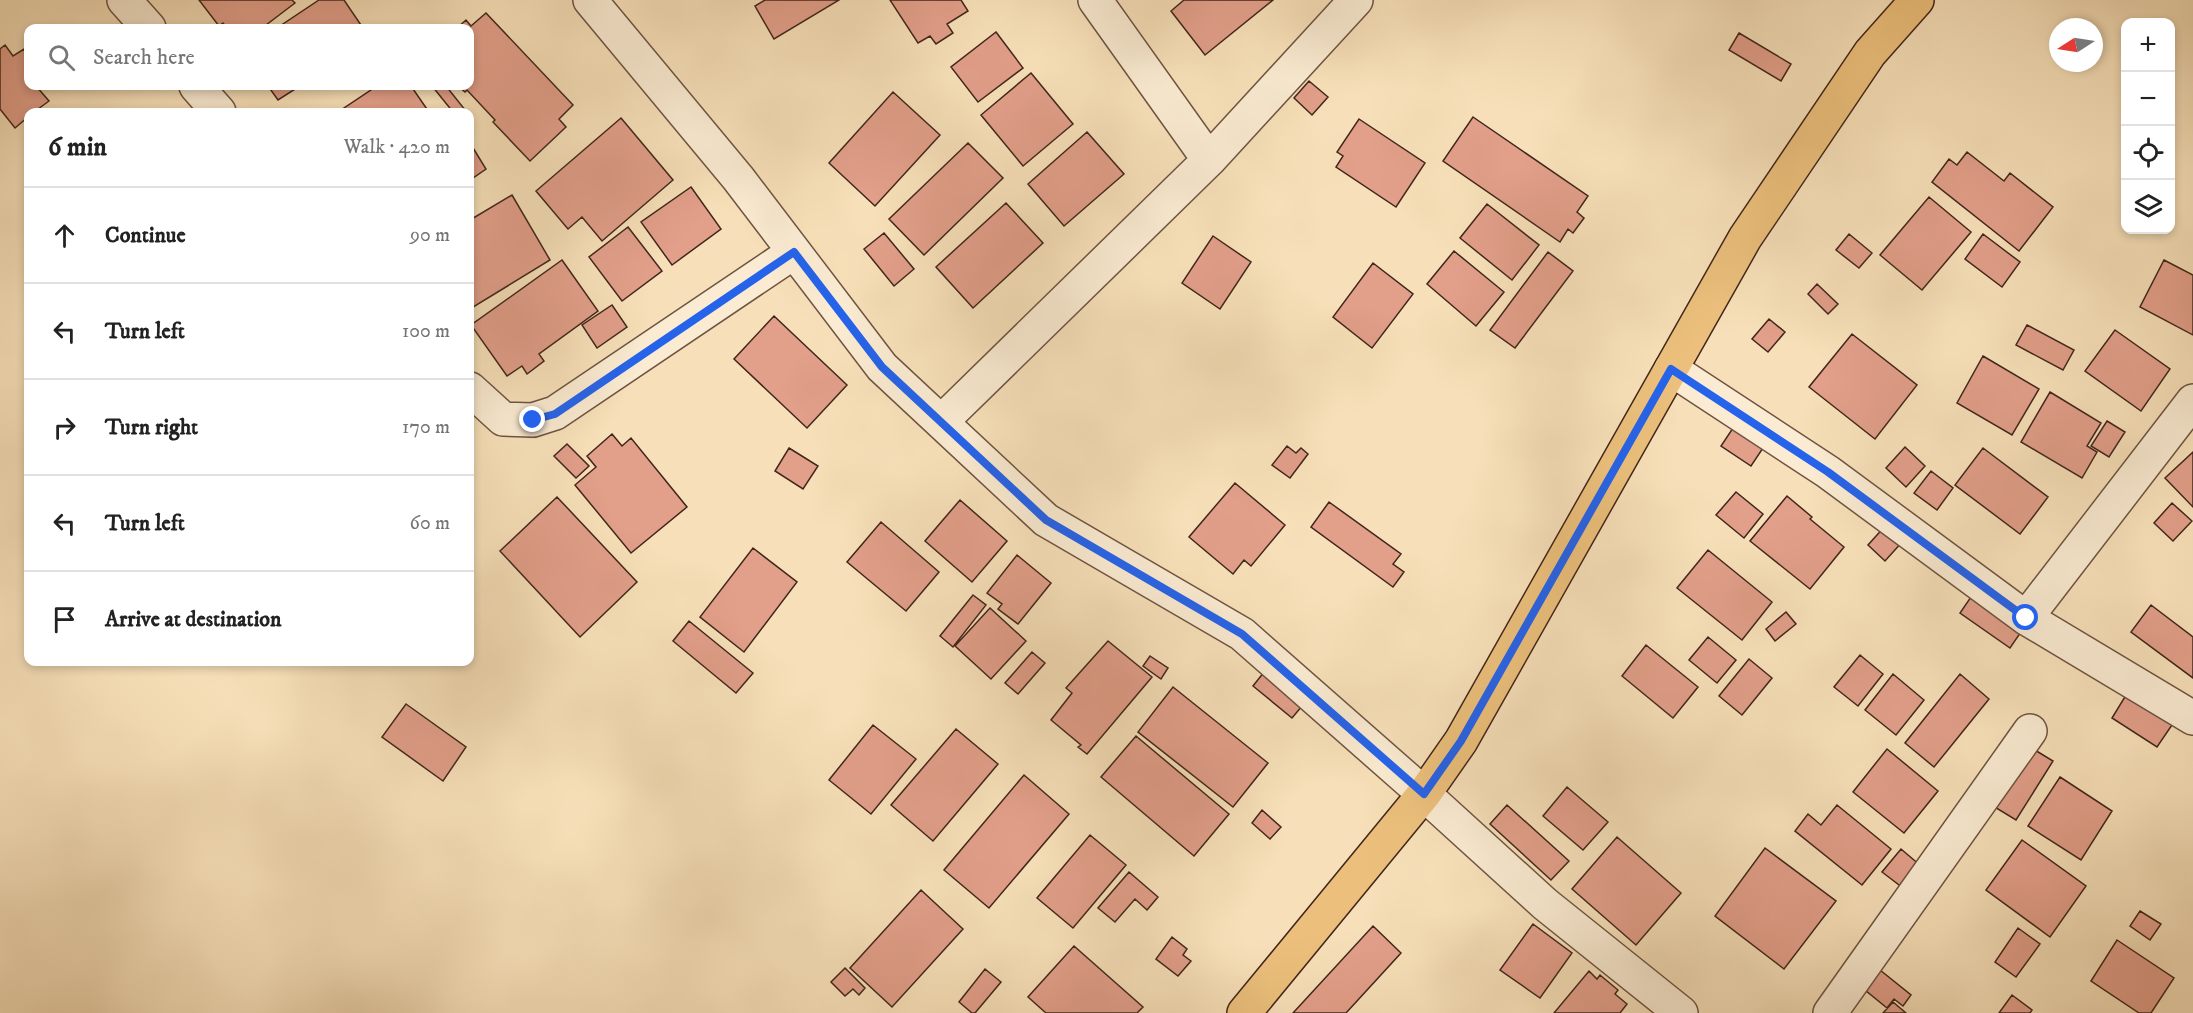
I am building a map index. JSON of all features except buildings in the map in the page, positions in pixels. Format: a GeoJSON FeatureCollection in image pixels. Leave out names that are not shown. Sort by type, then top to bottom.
{"type":"FeatureCollection","features":[{"type":"Feature","properties":{"kind":"main road"},"geometry":{"type":"LineString","coordinates":[[1244,1013],[1424,794],[1461,741],[1745,238],[1870,53],[1917,0]]}},
{"type":"Feature","properties":{"kind":"street"},"geometry":{"type":"LineString","coordinates":[[124,0],[145,24]]}},
{"type":"Feature","properties":{"kind":"street"},"geometry":{"type":"LineString","coordinates":[[590,0],[738,178],[882,367],[1046,520],[1242,634],[1545,904],[1681,1013]]}},
{"type":"Feature","properties":{"kind":"street"},"geometry":{"type":"LineString","coordinates":[[1095,0],[1209,160]]}},
{"type":"Feature","properties":{"kind":"street"},"geometry":{"type":"LineString","coordinates":[[941,422],[1209,160],[1356,0]]}},
{"type":"Feature","properties":{"kind":"street"},"geometry":{"type":"LineString","coordinates":[[200,90],[215,108]]}},
{"type":"Feature","properties":{"kind":"street"},"geometry":{"type":"LineString","coordinates":[[474,392],[503,419],[533,420],[555,414],[794,252]]}},
{"type":"Feature","properties":{"kind":"street"},"geometry":{"type":"LineString","coordinates":[[1671,369],[1828,472],[2026,618],[2193,718]]}},
{"type":"Feature","properties":{"kind":"street"},"geometry":{"type":"LineString","coordinates":[[2026,618],[2193,401]]}},
{"type":"Feature","properties":{"kind":"street"},"geometry":{"type":"LineString","coordinates":[[1830,1013],[2030,731]]}},
{"type":"Feature","properties":{"kind":"route"},"geometry":{"type":"LineString","coordinates":[[533,420],[555,414],[794,252],[882,367],[1046,520],[1242,634],[1424,794],[1461,741],[1671,369],[1828,472],[2026,618]]}}]}
